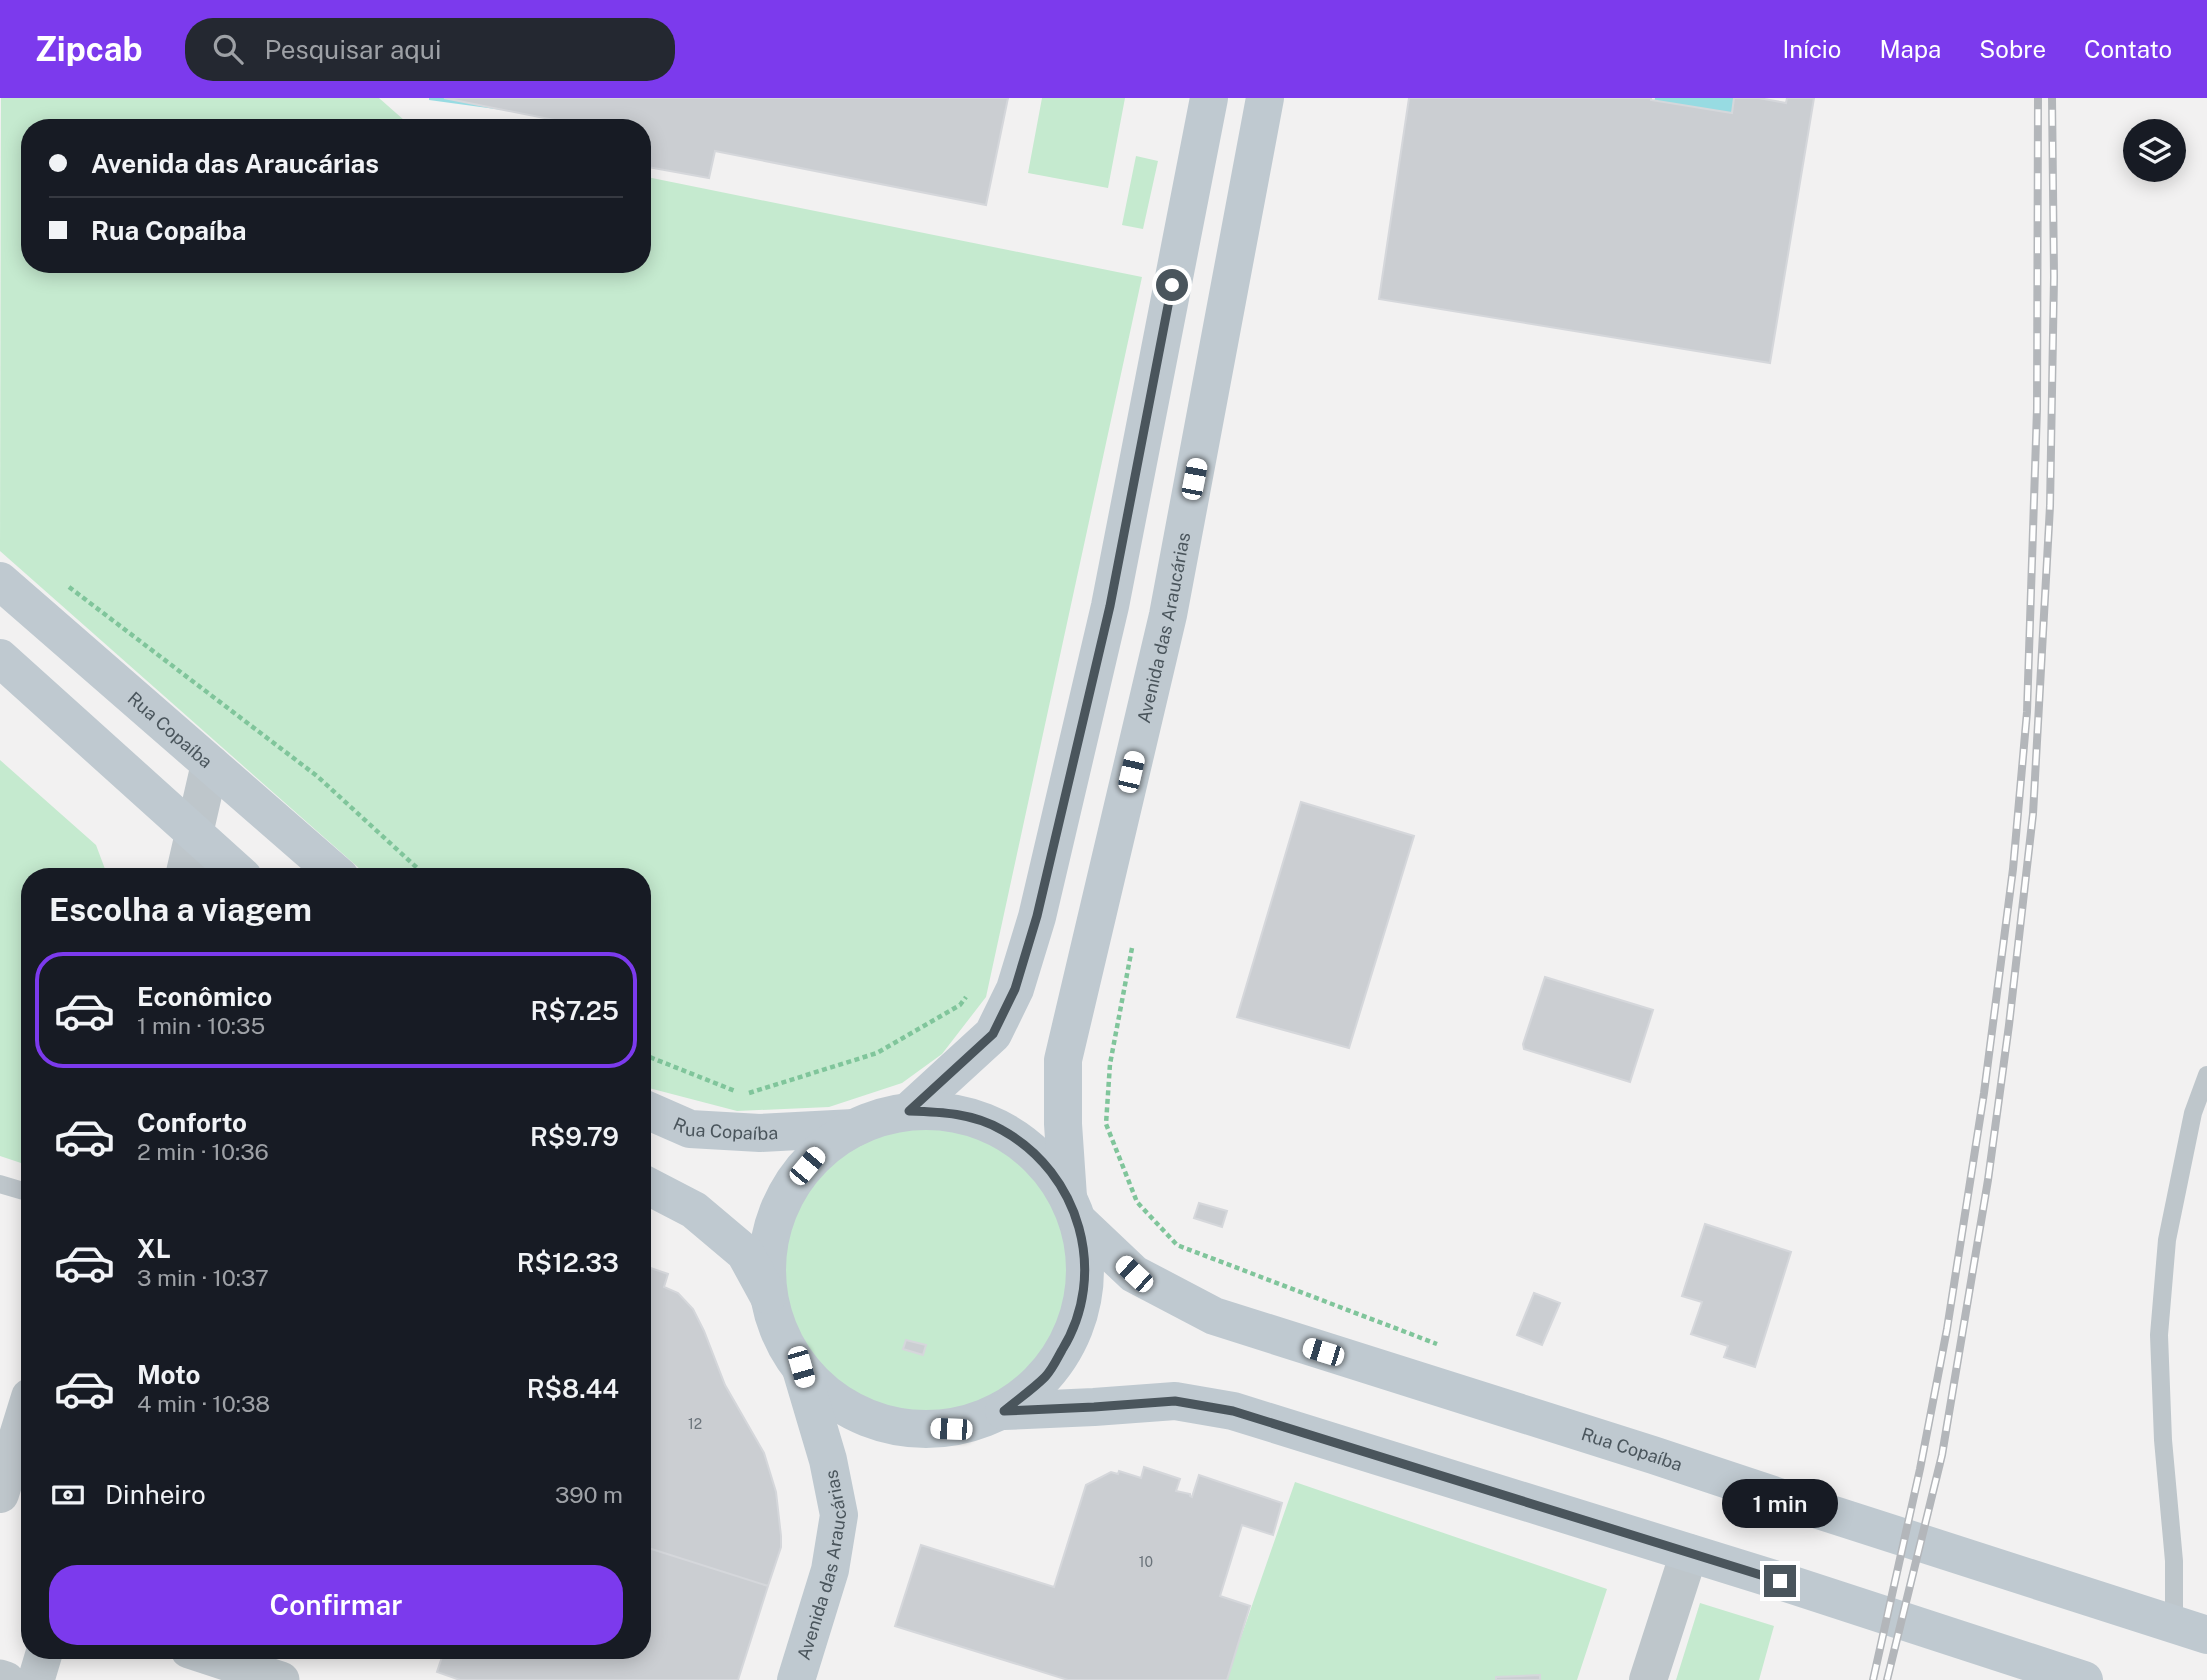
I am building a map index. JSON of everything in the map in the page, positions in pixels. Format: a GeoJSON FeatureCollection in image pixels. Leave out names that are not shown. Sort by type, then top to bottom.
{"type":"FeatureCollection","features":[{"type":"Feature","properties":{"kind":"main road"},"geometry":{"type":"LineString","coordinates":[[770,1297],[768,1257],[776,1217],[794,1181],[820,1150],[854,1128],[880,1117],[909,1111],[993,1034],[1015,989],[1037,916],[1110,606],[1209,98]]}},
{"type":"Feature","properties":{"kind":"main road","name":"Avenida das Araucárias"},"geometry":{"type":"LineString","coordinates":[[1004,1411],[1046,1376],[1075,1329],[1086,1275],[1073,1209],[1063,1124],[1063,1060],[1168,615],[1265,98]]}},
{"type":"Feature","properties":{"kind":"main road","name":"Rua Copaíba"},"geometry":{"type":"LineString","coordinates":[[0,581],[330,868]]}},
{"type":"Feature","properties":{"kind":"main road"},"geometry":{"type":"LineString","coordinates":[[1110,606],[1168,615]]}},
{"type":"Feature","properties":{"kind":"main road"},"geometry":{"type":"LineString","coordinates":[[0,658],[233,868]]}},
{"type":"Feature","properties":{"kind":"main road","name":"Rua Copaíba"},"geometry":{"type":"LineString","coordinates":[[909,1111],[956,1113],[1002,1129],[1040,1158],[1073,1209],[1134,1274],[1214,1316],[2190,1629]]}},
{"type":"Feature","properties":{"kind":"main road","name":"Rua Copaíba"},"geometry":{"type":"LineString","coordinates":[[651,1112],[690,1129],[760,1133],[854,1128]]}},
{"type":"Feature","properties":{"kind":"main road"},"geometry":{"type":"LineString","coordinates":[[651,1188],[694,1210],[745,1253],[770,1297],[781,1334],[801,1367],[842,1405],[894,1427],[951,1429],[1004,1411],[1175,1401],[1233,1411],[1780,1581],[2084,1680]]}},
{"type":"Feature","properties":{"kind":"main road","name":"Avenida das Araucárias"},"geometry":{"type":"LineString","coordinates":[[796,1680],[830,1570],[839,1515],[828,1460],[801,1367]]}},
{"type":"Feature","properties":{"kind":"street"},"geometry":{"type":"LineString","coordinates":[[186,868],[210,764]]}},
{"type":"Feature","properties":{"kind":"street"},"geometry":{"type":"LineString","coordinates":[[0,1494],[21,1426]]}},
{"type":"Feature","properties":{"kind":"street"},"geometry":{"type":"LineString","coordinates":[[1648,1680],[1689,1553]]}},
{"type":"Feature","properties":{"kind":"street"},"geometry":{"type":"LineString","coordinates":[[36,1680],[42,1659]]}},
{"type":"Feature","properties":{"kind":"street"},"geometry":{"type":"LineString","coordinates":[[217,1659],[281,1680]]}},
{"type":"Feature","properties":{"kind":"street"},"geometry":{"type":"LineString","coordinates":[[0,1678],[6,1680]]}},
{"type":"Feature","properties":{"kind":"lane"},"geometry":{"type":"LineString","coordinates":[[2190,1629],[2174,1561],[2163,1440],[2159,1335],[2167,1240],[2193,1113],[2207,1075]]}},
{"type":"Feature","properties":{"kind":"lane"},"geometry":{"type":"LineString","coordinates":[[0,1184],[21,1190]]}},
{"type":"Feature","properties":{"kind":"path"},"geometry":{"type":"LineString","coordinates":[[64,583],[317,776],[418,868]]}},
{"type":"Feature","properties":{"kind":"path"},"geometry":{"type":"LineString","coordinates":[[1133,943],[1110,1064],[1106,1124],[1136,1202],[1177,1245],[1449,1348]]}},
{"type":"Feature","properties":{"kind":"path"},"geometry":{"type":"LineString","coordinates":[[651,1058],[744,1095],[877,1053],[960,1005],[968,996]]}},
{"type":"Feature","properties":{"kind":"green space"},"geometry":{"type":"Polygon","coordinates":[[[1,98],[379,98],[403,119],[21,119],[21,273],[651,273],[651,178],[1142,277],[986,997],[942,1054],[902,1083],[829,1107],[737,1111],[651,1089],[651,868],[359,868],[0,551],[1,98]]]}},
{"type":"Feature","properties":{"kind":"green space"},"geometry":{"type":"Polygon","coordinates":[[[1042,98],[1125,98],[1108,188],[1028,173],[1042,98]]]}},
{"type":"Feature","properties":{"kind":"green space"},"geometry":{"type":"Polygon","coordinates":[[[1136,156],[1158,161],[1143,229],[1122,225],[1136,156]]]}},
{"type":"Feature","properties":{"kind":"green space"},"geometry":{"type":"Polygon","coordinates":[[[0,760],[96,845],[105,868],[21,868],[21,1163],[0,1156],[0,760]]]}},
{"type":"Feature","properties":{"kind":"green space"},"geometry":{"type":"Polygon","coordinates":[[[926,1126],[954,1129],[982,1137],[1007,1151],[1029,1169],[1047,1191],[1061,1216],[1069,1244],[1072,1272],[1069,1300],[1061,1328],[1047,1353],[1029,1375],[1007,1393],[982,1407],[954,1415],[926,1418],[898,1415],[870,1407],[845,1393],[823,1375],[805,1353],[791,1328],[783,1300],[780,1272],[783,1244],[791,1216],[805,1191],[823,1169],[845,1151],[870,1137],[898,1129],[926,1126]]]}},
{"type":"Feature","properties":{"kind":"green space"},"geometry":{"type":"Polygon","coordinates":[[[1295,1482],[1607,1589],[1577,1680],[1226,1680],[1295,1482]]]}},
{"type":"Feature","properties":{"kind":"green space"},"geometry":{"type":"Polygon","coordinates":[[[1700,1603],[1774,1626],[1759,1680],[1676,1680],[1700,1603]]]}},
{"type":"Feature","properties":{"kind":"water"},"geometry":{"type":"Polygon","coordinates":[[[429,98],[535,98],[531,114],[429,98]]]}},
{"type":"Feature","properties":{"kind":"water"},"geometry":{"type":"Polygon","coordinates":[[[1655,98],[1736,98],[1731,127],[1652,112],[1655,98]]]}},
{"type":"Feature","properties":{"kind":"building"},"geometry":{"type":"Polygon","coordinates":[[[444,98],[1008,98],[986,205],[715,151],[709,178],[651,168],[651,119],[549,119],[444,98]]]}},
{"type":"Feature","properties":{"kind":"building"},"geometry":{"type":"Polygon","coordinates":[[[1409,98],[1651,98],[1732,113],[1734,98],[1759,98],[1786,103],[1787,98],[1814,98],[1770,363],[1379,299],[1409,98]]]}},
{"type":"Feature","properties":{"kind":"building"},"geometry":{"type":"Polygon","coordinates":[[[1301,802],[1414,836],[1349,1048],[1237,1017],[1301,802]]]}},
{"type":"Feature","properties":{"kind":"building"},"geometry":{"type":"Polygon","coordinates":[[[1545,977],[1653,1010],[1630,1082],[1524,1049],[1523,1044],[1545,977]]]}},
{"type":"Feature","properties":{"kind":"building"},"geometry":{"type":"Polygon","coordinates":[[[1199,1203],[1227,1211],[1222,1227],[1194,1218],[1199,1203]]]}},
{"type":"Feature","properties":{"kind":"building"},"geometry":{"type":"Polygon","coordinates":[[[1705,1224],[1791,1252],[1755,1367],[1724,1357],[1728,1346],[1691,1334],[1702,1302],[1682,1296],[1705,1224]]]}},
{"type":"Feature","properties":{"kind":"building"},"geometry":{"type":"Polygon","coordinates":[[[651,1268],[668,1274],[664,1287],[678,1293],[693,1309],[725,1385],[764,1453],[776,1492],[781,1536],[781,1547],[768,1586],[651,1549],[651,1268]]]}},
{"type":"Feature","properties":{"kind":"building"},"geometry":{"type":"Polygon","coordinates":[[[1534,1293],[1560,1303],[1542,1345],[1517,1335],[1534,1293]]]}},
{"type":"Feature","properties":{"kind":"building"},"geometry":{"type":"Polygon","coordinates":[[[906,1340],[926,1345],[923,1355],[903,1349],[906,1340]]]}},
{"type":"Feature","properties":{"kind":"building"},"geometry":{"type":"Polygon","coordinates":[[[1144,1467],[1180,1479],[1176,1491],[1190,1494],[1192,1497],[1199,1475],[1282,1503],[1273,1535],[1242,1525],[1220,1596],[1250,1606],[1227,1680],[1068,1680],[895,1626],[921,1545],[1054,1587],[1086,1485],[1111,1472],[1118,1474],[1119,1471],[1141,1478],[1144,1467]]]}},
{"type":"Feature","properties":{"kind":"building"},"geometry":{"type":"Polygon","coordinates":[[[651,1549],[768,1586],[738,1680],[460,1680],[437,1672],[441,1659],[651,1659],[651,1549]]]}},
{"type":"Feature","properties":{"kind":"building"},"geometry":{"type":"Polygon","coordinates":[[[1540,1675],[1540,1680],[1496,1680],[1496,1677],[1540,1675]]]}},
{"type":"Feature","properties":{"kind":"railway"},"geometry":{"type":"LineString","coordinates":[[1873,1680],[1920,1469],[1947,1329],[1984,1093],[2013,869],[2027,712],[2037,409],[2038,98]]}},
{"type":"Feature","properties":{"kind":"railway"},"geometry":{"type":"LineString","coordinates":[[1887,1680],[1942,1455],[1988,1180],[2033,814],[2050,506],[2054,277],[2052,98]]}},
{"type":"Feature","properties":{"kind":"route"},"geometry":{"type":"LineString","coordinates":[[1172,285],[1110,606],[1037,916],[1015,989],[993,1034],[909,1111],[956,1113],[1002,1129],[1040,1158],[1068,1197],[1078,1221],[1086,1275],[1075,1329],[1046,1376],[1004,1411],[1175,1401],[1233,1411],[1780,1581]]}}]}
